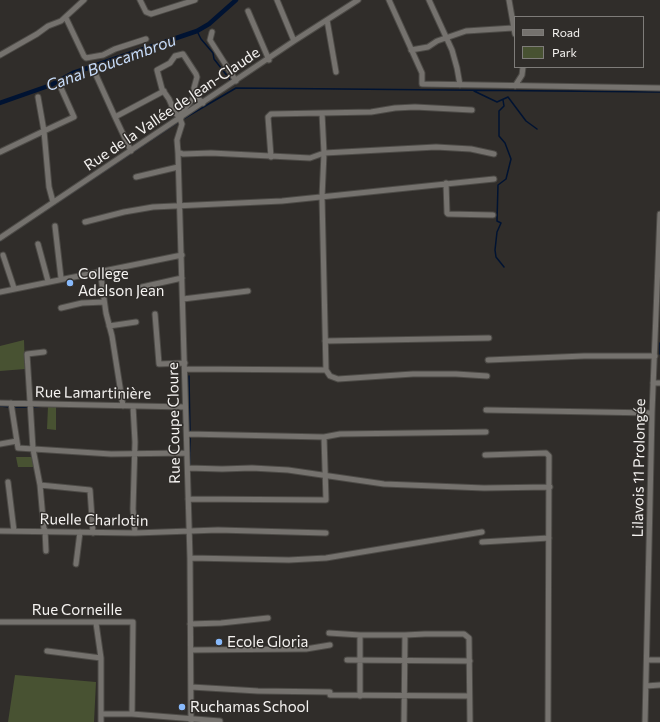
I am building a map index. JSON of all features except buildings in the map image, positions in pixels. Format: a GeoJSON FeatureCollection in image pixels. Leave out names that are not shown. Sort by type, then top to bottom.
{"type":"FeatureCollection","features":[{"type":"Feature","properties":{"kind":"street"},"geometry":{"type":"LineString","coordinates":[[0,55],[48,26],[66,18],[84,0]]}},
{"type":"Feature","properties":{"kind":"street"},"geometry":{"type":"LineString","coordinates":[[140,0],[146,12],[151,14],[194,0]]}},
{"type":"Feature","properties":{"kind":"street"},"geometry":{"type":"LineString","coordinates":[[277,0],[294,41]]}},
{"type":"Feature","properties":{"kind":"street","name":"Rue de la Vallée de Jean-Claude"},"geometry":{"type":"LineString","coordinates":[[0,238],[181,119],[269,60],[294,41],[358,0]]}},
{"type":"Feature","properties":{"kind":"street"},"geometry":{"type":"LineString","coordinates":[[389,0],[422,73],[422,84],[660,88]]}},
{"type":"Feature","properties":{"kind":"street"},"geometry":{"type":"LineString","coordinates":[[429,0],[455,59],[460,85]]}},
{"type":"Feature","properties":{"kind":"street"},"geometry":{"type":"LineString","coordinates":[[509,0],[514,31]]}},
{"type":"Feature","properties":{"kind":"street"},"geometry":{"type":"LineString","coordinates":[[248,11],[269,60]]}},
{"type":"Feature","properties":{"kind":"street"},"geometry":{"type":"LineString","coordinates":[[66,18],[86,58],[103,55],[115,49],[146,39]]}},
{"type":"Feature","properties":{"kind":"street"},"geometry":{"type":"LineString","coordinates":[[327,20],[336,72]]}},
{"type":"Feature","properties":{"kind":"street"},"geometry":{"type":"LineString","coordinates":[[411,50],[428,47],[437,41],[466,30],[513,28]]}},
{"type":"Feature","properties":{"kind":"street"},"geometry":{"type":"LineString","coordinates":[[212,32],[210,40],[236,81]]}},
{"type":"Feature","properties":{"kind":"street"},"geometry":{"type":"LineString","coordinates":[[183,54],[197,77],[194,84],[195,96],[181,119],[174,113],[164,91],[157,70],[170,63],[175,56],[183,54]]}},
{"type":"Feature","properties":{"kind":"street"},"geometry":{"type":"LineString","coordinates":[[515,86],[522,75],[523,68]]}},
{"type":"Feature","properties":{"kind":"street"},"geometry":{"type":"LineString","coordinates":[[96,75],[131,151]]}},
{"type":"Feature","properties":{"kind":"street"},"geometry":{"type":"LineString","coordinates":[[0,152],[74,117],[61,88]]}},
{"type":"Feature","properties":{"kind":"street"},"geometry":{"type":"LineString","coordinates":[[116,117],[164,91]]}},
{"type":"Feature","properties":{"kind":"street"},"geometry":{"type":"LineString","coordinates":[[195,96],[203,103]]}},
{"type":"Feature","properties":{"kind":"street"},"geometry":{"type":"LineString","coordinates":[[38,97],[44,132],[49,187],[53,202]]}},
{"type":"Feature","properties":{"kind":"street"},"geometry":{"type":"LineString","coordinates":[[271,157],[269,115],[371,112],[408,108],[472,110]]}},
{"type":"Feature","properties":{"kind":"street"},"geometry":{"type":"LineString","coordinates":[[322,113],[324,153],[322,197],[326,370],[330,376],[338,379],[413,374],[487,376]]}},
{"type":"Feature","properties":{"kind":"street","name":"Rue Coupe Cloure"},"geometry":{"type":"LineString","coordinates":[[181,119],[177,140],[188,468],[191,720]]}},
{"type":"Feature","properties":{"kind":"street"},"geometry":{"type":"LineString","coordinates":[[178,152],[190,154],[262,154],[271,157],[310,158],[324,153],[436,147],[471,149],[494,154]]}},
{"type":"Feature","properties":{"kind":"street"},"geometry":{"type":"LineString","coordinates":[[136,177],[178,167]]}},
{"type":"Feature","properties":{"kind":"street"},"geometry":{"type":"LineString","coordinates":[[85,222],[124,212],[153,207],[282,201],[494,179]]}},
{"type":"Feature","properties":{"kind":"street"},"geometry":{"type":"LineString","coordinates":[[446,183],[446,213],[492,215]]}},
{"type":"Feature","properties":{"kind":"street","name":"Lilavois 11 Prolongée"},"geometry":{"type":"LineString","coordinates":[[645,722],[652,413],[658,304],[660,214]]}},
{"type":"Feature","properties":{"kind":"street"},"geometry":{"type":"LineString","coordinates":[[55,226],[61,278]]}},
{"type":"Feature","properties":{"kind":"street"},"geometry":{"type":"LineString","coordinates":[[38,244],[48,281]]}},
{"type":"Feature","properties":{"kind":"street"},"geometry":{"type":"LineString","coordinates":[[3,255],[14,288]]}},
{"type":"Feature","properties":{"kind":"street"},"geometry":{"type":"LineString","coordinates":[[0,292],[100,270],[182,255]]}},
{"type":"Feature","properties":{"kind":"street"},"geometry":{"type":"LineString","coordinates":[[100,270],[104,302],[123,406]]}},
{"type":"Feature","properties":{"kind":"street"},"geometry":{"type":"LineString","coordinates":[[142,287],[182,278]]}},
{"type":"Feature","properties":{"kind":"street"},"geometry":{"type":"LineString","coordinates":[[183,299],[248,291]]}},
{"type":"Feature","properties":{"kind":"street"},"geometry":{"type":"LineString","coordinates":[[60,308],[82,303],[104,302]]}},
{"type":"Feature","properties":{"kind":"street"},"geometry":{"type":"LineString","coordinates":[[154,314],[159,364],[326,370]]}},
{"type":"Feature","properties":{"kind":"street"},"geometry":{"type":"LineString","coordinates":[[109,326],[136,322]]}},
{"type":"Feature","properties":{"kind":"street"},"geometry":{"type":"LineString","coordinates":[[325,341],[489,338]]}},
{"type":"Feature","properties":{"kind":"street"},"geometry":{"type":"LineString","coordinates":[[44,352],[27,354],[33,449],[40,485],[46,551]]}},
{"type":"Feature","properties":{"kind":"street"},"geometry":{"type":"LineString","coordinates":[[488,360],[584,356],[654,356]]}},
{"type":"Feature","properties":{"kind":"street"},"geometry":{"type":"LineString","coordinates":[[653,383],[660,383]]}},
{"type":"Feature","properties":{"kind":"street","name":"Rue Lamartinière"},"geometry":{"type":"LineString","coordinates":[[0,403],[12,406],[30,403],[185,407]]}},
{"type":"Feature","properties":{"kind":"street"},"geometry":{"type":"LineString","coordinates":[[12,406],[18,448],[134,454],[187,453]]}},
{"type":"Feature","properties":{"kind":"street"},"geometry":{"type":"LineString","coordinates":[[133,406],[133,509],[135,533]]}},
{"type":"Feature","properties":{"kind":"street"},"geometry":{"type":"LineString","coordinates":[[486,410],[652,413]]}},
{"type":"Feature","properties":{"kind":"street"},"geometry":{"type":"LineString","coordinates":[[187,434],[324,436],[340,434],[486,432]]}},
{"type":"Feature","properties":{"kind":"street"},"geometry":{"type":"LineString","coordinates":[[188,499],[326,500],[324,475],[324,436]]}},
{"type":"Feature","properties":{"kind":"street"},"geometry":{"type":"LineString","coordinates":[[0,444],[17,441]]}},
{"type":"Feature","properties":{"kind":"street"},"geometry":{"type":"LineString","coordinates":[[485,455],[548,454],[550,458],[548,722]]}},
{"type":"Feature","properties":{"kind":"street"},"geometry":{"type":"LineString","coordinates":[[188,468],[252,468],[324,475],[384,484],[484,488],[550,487]]}},
{"type":"Feature","properties":{"kind":"street"},"geometry":{"type":"LineString","coordinates":[[8,482],[14,531]]}},
{"type":"Feature","properties":{"kind":"street"},"geometry":{"type":"LineString","coordinates":[[40,485],[90,490],[93,533]]}},
{"type":"Feature","properties":{"kind":"street","name":"Ruelle Charlotin"},"geometry":{"type":"LineString","coordinates":[[0,531],[44,530],[93,533],[135,533],[218,530],[326,533]]}},
{"type":"Feature","properties":{"kind":"street"},"geometry":{"type":"LineString","coordinates":[[76,564],[80,532]]}},
{"type":"Feature","properties":{"kind":"street"},"geometry":{"type":"LineString","coordinates":[[190,558],[289,560],[326,558],[482,532]]}},
{"type":"Feature","properties":{"kind":"street"},"geometry":{"type":"LineString","coordinates":[[482,542],[549,538]]}},
{"type":"Feature","properties":{"kind":"street"},"geometry":{"type":"LineString","coordinates":[[190,624],[227,623],[268,618]]}},
{"type":"Feature","properties":{"kind":"street","name":"Rue Corneille"},"geometry":{"type":"LineString","coordinates":[[0,622],[133,622],[132,714]]}},
{"type":"Feature","properties":{"kind":"street"},"geometry":{"type":"LineString","coordinates":[[96,623],[101,658],[100,722]]}},
{"type":"Feature","properties":{"kind":"street"},"geometry":{"type":"LineString","coordinates":[[329,633],[360,635],[467,635],[470,643],[470,722]]}},
{"type":"Feature","properties":{"kind":"street"},"geometry":{"type":"LineString","coordinates":[[360,635],[360,696]]}},
{"type":"Feature","properties":{"kind":"street"},"geometry":{"type":"LineString","coordinates":[[404,722],[405,635]]}},
{"type":"Feature","properties":{"kind":"street"},"geometry":{"type":"LineString","coordinates":[[191,650],[306,649],[330,645]]}},
{"type":"Feature","properties":{"kind":"street"},"geometry":{"type":"LineString","coordinates":[[47,651],[101,658]]}},
{"type":"Feature","properties":{"kind":"street"},"geometry":{"type":"LineString","coordinates":[[347,660],[470,661]]}},
{"type":"Feature","properties":{"kind":"street"},"geometry":{"type":"LineString","coordinates":[[647,660],[660,660]]}},
{"type":"Feature","properties":{"kind":"street"},"geometry":{"type":"LineString","coordinates":[[646,686],[660,685]]}},
{"type":"Feature","properties":{"kind":"street"},"geometry":{"type":"LineString","coordinates":[[191,687],[252,691],[330,693],[360,696],[470,696]]}},
{"type":"Feature","properties":{"kind":"street"},"geometry":{"type":"LineString","coordinates":[[101,714],[132,714],[191,720],[220,721]]}},
{"type":"Feature","properties":{"kind":"green space"},"geometry":{"type":"Polygon","coordinates":[[[24,340],[25,369],[0,371],[0,346],[24,340]]]}},
{"type":"Feature","properties":{"kind":"green space"},"geometry":{"type":"Polygon","coordinates":[[[48,406],[56,406],[56,430],[47,429],[48,406]]]}},
{"type":"Feature","properties":{"kind":"green space"},"geometry":{"type":"Polygon","coordinates":[[[16,457],[32,457],[34,467],[18,467],[16,457]]]}},
{"type":"Feature","properties":{"kind":"green space"},"geometry":{"type":"Polygon","coordinates":[[[15,675],[96,682],[94,722],[8,722],[15,675]]]}},
{"type":"Feature","properties":{"kind":"waterway","name":"Canal Boucambrou"},"geometry":{"type":"LineString","coordinates":[[0,103],[51,85],[73,73],[197,31],[209,24],[236,0]]}},
{"type":"Feature","properties":{"kind":"waterway"},"geometry":{"type":"LineString","coordinates":[[197,31],[201,39],[213,53],[214,59],[232,82]]}},
{"type":"Feature","properties":{"kind":"waterway"},"geometry":{"type":"LineString","coordinates":[[0,241],[183,119],[236,88],[660,92]]}},
{"type":"Feature","properties":{"kind":"waterway"},"geometry":{"type":"LineString","coordinates":[[474,91],[497,102],[508,97],[526,121],[537,129]]}},
{"type":"Feature","properties":{"kind":"waterway"},"geometry":{"type":"LineString","coordinates":[[503,100],[504,106],[499,111],[499,136],[505,143],[511,159],[506,179],[498,185],[497,221],[501,223],[497,232],[495,250],[496,257],[504,267]]}},
{"type":"Feature","properties":{"kind":"waterway"},"geometry":{"type":"LineString","coordinates":[[660,343],[660,354]]}},
{"type":"Feature","properties":{"kind":"waterway"},"geometry":{"type":"LineString","coordinates":[[189,376],[190,432]]}},
{"type":"Feature","properties":{"kind":"waterway"},"geometry":{"type":"LineString","coordinates":[[0,406],[10,407]]}},
{"type":"Feature","properties":{"kind":"waterway"},"geometry":{"type":"LineString","coordinates":[[34,407],[45,406]]}},
{"type":"Feature","properties":{"kind":"waterway"},"geometry":{"type":"LineString","coordinates":[[14,407],[28,407]]}},
{"type":"Feature","properties":{"kind":"waterway"},"geometry":{"type":"LineString","coordinates":[[190,436],[190,466]]}},
{"type":"Feature","properties":{"kind":"waterway"},"geometry":{"type":"LineString","coordinates":[[190,470],[190,488]]}},
{"type":"Feature","properties":{"kind":"place","name":"College Adelson Jean"},"geometry":{"type":"Point","coordinates":[70,283]}},
{"type":"Feature","properties":{"kind":"place","name":"Ecole Gloria"},"geometry":{"type":"Point","coordinates":[219,642]}},
{"type":"Feature","properties":{"kind":"place","name":"Ruchamas School"},"geometry":{"type":"Point","coordinates":[182,707]}}]}
